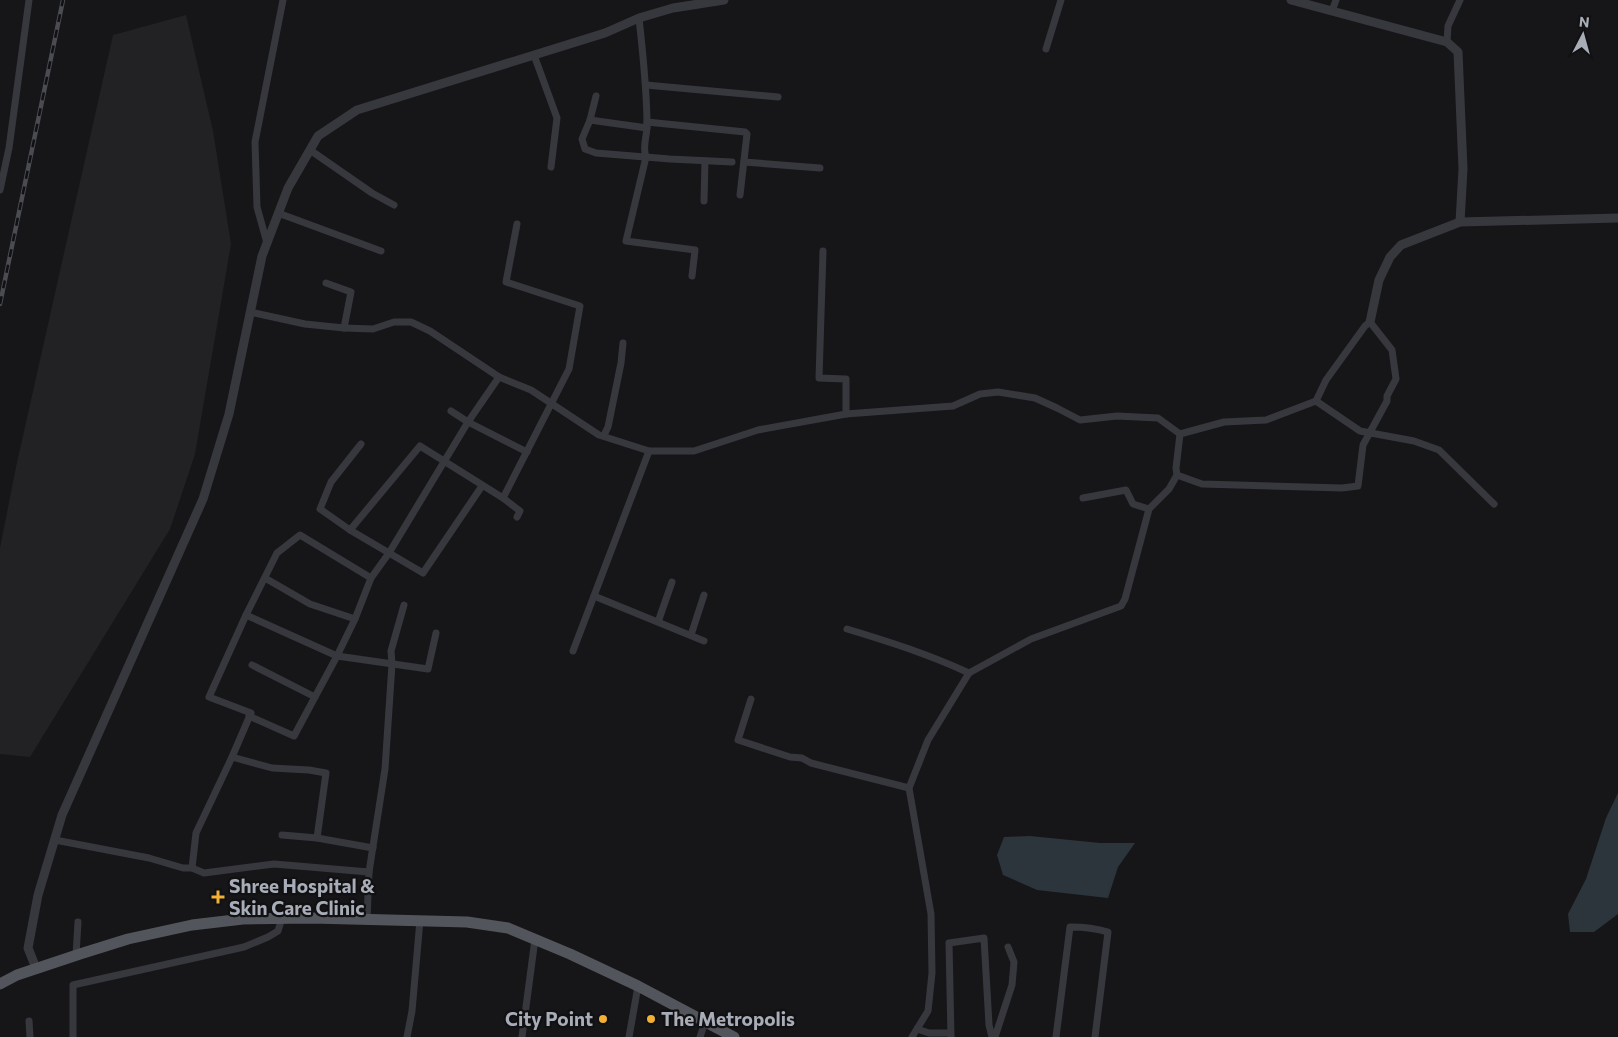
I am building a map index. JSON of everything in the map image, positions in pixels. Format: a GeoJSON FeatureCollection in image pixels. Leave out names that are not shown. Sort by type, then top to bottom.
{"type":"FeatureCollection","features":[{"type":"Feature","properties":{"kind":"main road"},"geometry":{"type":"LineString","coordinates":[[0,984],[17,974],[128,939],[192,925],[243,918],[468,922],[508,928],[570,954],[638,986],[734,1037]]}},
{"type":"Feature","properties":{"kind":"main road"},"geometry":{"type":"LineString","coordinates":[[0,991],[36,968]]}},
{"type":"Feature","properties":{"kind":"street"},"geometry":{"type":"LineString","coordinates":[[0,190],[9,148],[29,0]]}},
{"type":"Feature","properties":{"kind":"street"},"geometry":{"type":"LineString","coordinates":[[267,243],[257,207],[255,142],[283,0]]}},
{"type":"Feature","properties":{"kind":"street"},"geometry":{"type":"LineString","coordinates":[[36,968],[28,948],[38,895],[62,815],[203,499],[229,414],[262,256],[288,188],[318,136],[357,110],[605,33],[639,18],[673,8],[724,0]]}},
{"type":"Feature","properties":{"kind":"street"},"geometry":{"type":"LineString","coordinates":[[1046,49],[1061,0]]}},
{"type":"Feature","properties":{"kind":"street"},"geometry":{"type":"LineString","coordinates":[[1291,0],[1447,42],[1458,52],[1463,169],[1460,222]]}},
{"type":"Feature","properties":{"kind":"street"},"geometry":{"type":"LineString","coordinates":[[1332,11],[1336,0]]}},
{"type":"Feature","properties":{"kind":"street"},"geometry":{"type":"LineString","coordinates":[[1447,42],[1448,26],[1460,0]]}},
{"type":"Feature","properties":{"kind":"street"},"geometry":{"type":"LineString","coordinates":[[639,18],[646,85],[647,125],[644,152],[646,157],[626,241],[695,250],[692,276]]}},
{"type":"Feature","properties":{"kind":"street"},"geometry":{"type":"LineString","coordinates":[[534,55],[557,118],[551,167]]}},
{"type":"Feature","properties":{"kind":"street"},"geometry":{"type":"LineString","coordinates":[[646,85],[778,97]]}},
{"type":"Feature","properties":{"kind":"street"},"geometry":{"type":"LineString","coordinates":[[596,96],[590,120],[582,139],[585,149],[596,153],[732,162]]}},
{"type":"Feature","properties":{"kind":"street"},"geometry":{"type":"LineString","coordinates":[[590,120],[745,132],[740,195]]}},
{"type":"Feature","properties":{"kind":"street"},"geometry":{"type":"LineString","coordinates":[[310,150],[372,193],[394,205]]}},
{"type":"Feature","properties":{"kind":"street"},"geometry":{"type":"LineString","coordinates":[[704,201],[705,161]]}},
{"type":"Feature","properties":{"kind":"street"},"geometry":{"type":"LineString","coordinates":[[744,162],[820,168]]}},
{"type":"Feature","properties":{"kind":"street"},"geometry":{"type":"LineString","coordinates":[[278,213],[381,251]]}},
{"type":"Feature","properties":{"kind":"street"},"geometry":{"type":"LineString","coordinates":[[1180,434],[1224,422],[1266,420],[1316,400],[1326,380],[1365,326],[1370,322],[1379,280],[1390,256],[1401,245],[1460,222],[1618,218]]}},
{"type":"Feature","properties":{"kind":"street"},"geometry":{"type":"LineString","coordinates":[[503,498],[569,369],[580,306],[506,282],[517,224]]}},
{"type":"Feature","properties":{"kind":"street"},"geometry":{"type":"LineString","coordinates":[[823,251],[819,378],[846,380],[846,414]]}},
{"type":"Feature","properties":{"kind":"street"},"geometry":{"type":"LineString","coordinates":[[326,283],[351,292],[344,328]]}},
{"type":"Feature","properties":{"kind":"street"},"geometry":{"type":"LineString","coordinates":[[250,312],[305,324],[373,330],[394,322],[411,322],[430,331],[499,377],[531,390],[599,434],[649,451],[694,451],[758,430],[846,414],[953,406],[980,394],[998,392],[1035,398],[1080,420],[1118,416],[1158,418],[1180,434]]}},
{"type":"Feature","properties":{"kind":"street"},"geometry":{"type":"LineString","coordinates":[[1177,475],[1202,484],[1342,488],[1358,486],[1363,445],[1387,401],[1387,396],[1396,379],[1392,350],[1370,322]]}},
{"type":"Feature","properties":{"kind":"street"},"geometry":{"type":"LineString","coordinates":[[604,435],[608,427],[612,408],[623,343]]}},
{"type":"Feature","properties":{"kind":"street"},"geometry":{"type":"LineString","coordinates":[[249,716],[294,736],[337,656],[355,619],[371,578],[389,553],[468,422],[499,377]]}},
{"type":"Feature","properties":{"kind":"street"},"geometry":{"type":"LineString","coordinates":[[1316,400],[1360,431],[1414,441],[1439,450],[1494,504]]}},
{"type":"Feature","properties":{"kind":"street"},"geometry":{"type":"LineString","coordinates":[[451,411],[468,422],[528,452]]}},
{"type":"Feature","properties":{"kind":"street"},"geometry":{"type":"LineString","coordinates":[[912,1037],[928,1011],[932,973],[931,914],[909,788],[928,740],[969,673],[1031,639],[1121,606],[1125,598],[1148,509],[1169,489],[1177,475],[1176,468],[1180,434]]}},
{"type":"Feature","properties":{"kind":"street"},"geometry":{"type":"LineString","coordinates":[[361,444],[331,482],[320,509],[350,530],[423,573],[482,486]]}},
{"type":"Feature","properties":{"kind":"street"},"geometry":{"type":"LineString","coordinates":[[350,530],[420,446],[503,498],[520,511],[517,517]]}},
{"type":"Feature","properties":{"kind":"street"},"geometry":{"type":"LineString","coordinates":[[573,651],[649,451]]}},
{"type":"Feature","properties":{"kind":"street"},"geometry":{"type":"LineString","coordinates":[[1083,498],[1126,490],[1133,504],[1148,509]]}},
{"type":"Feature","properties":{"kind":"street"},"geometry":{"type":"LineString","coordinates":[[192,868],[196,833],[251,713],[209,696],[277,553],[300,535],[371,578]]}},
{"type":"Feature","properties":{"kind":"street"},"geometry":{"type":"LineString","coordinates":[[265,578],[310,604],[355,619]]}},
{"type":"Feature","properties":{"kind":"street"},"geometry":{"type":"LineString","coordinates":[[658,622],[672,582]]}},
{"type":"Feature","properties":{"kind":"street"},"geometry":{"type":"LineString","coordinates":[[691,635],[704,595]]}},
{"type":"Feature","properties":{"kind":"street"},"geometry":{"type":"LineString","coordinates":[[594,596],[704,641]]}},
{"type":"Feature","properties":{"kind":"street"},"geometry":{"type":"LineString","coordinates":[[366,919],[369,872],[385,769],[392,651],[404,605]]}},
{"type":"Feature","properties":{"kind":"street"},"geometry":{"type":"LineString","coordinates":[[246,615],[337,656],[428,669],[436,633]]}},
{"type":"Feature","properties":{"kind":"street"},"geometry":{"type":"LineString","coordinates":[[847,629],[936,658],[969,673]]}},
{"type":"Feature","properties":{"kind":"street"},"geometry":{"type":"LineString","coordinates":[[252,665],[315,697]]}},
{"type":"Feature","properties":{"kind":"street"},"geometry":{"type":"LineString","coordinates":[[751,698],[738,740],[790,757],[802,758],[811,763],[909,788]]}},
{"type":"Feature","properties":{"kind":"street"},"geometry":{"type":"LineString","coordinates":[[232,757],[272,768],[326,773],[317,838]]}},
{"type":"Feature","properties":{"kind":"street"},"geometry":{"type":"LineString","coordinates":[[282,835],[317,838],[373,848]]}},
{"type":"Feature","properties":{"kind":"street"},"geometry":{"type":"LineString","coordinates":[[55,840],[149,858],[183,868],[192,868],[204,873],[274,864],[369,872]]}},
{"type":"Feature","properties":{"kind":"street"},"geometry":{"type":"LineString","coordinates":[[73,1037],[73,985],[244,947],[278,931],[282,918]]}},
{"type":"Feature","properties":{"kind":"street"},"geometry":{"type":"LineString","coordinates":[[407,1037],[412,1011],[420,920]]}},
{"type":"Feature","properties":{"kind":"street"},"geometry":{"type":"LineString","coordinates":[[76,955],[78,922]]}},
{"type":"Feature","properties":{"kind":"street"},"geometry":{"type":"LineString","coordinates":[[1056,1037],[1070,927],[1098,929],[1108,932],[1095,1037]]}},
{"type":"Feature","properties":{"kind":"street"},"geometry":{"type":"LineString","coordinates":[[917,1029],[951,1035],[949,943],[984,938],[989,1025],[994,1037]]}},
{"type":"Feature","properties":{"kind":"street"},"geometry":{"type":"LineString","coordinates":[[522,1037],[535,939]]}},
{"type":"Feature","properties":{"kind":"street"},"geometry":{"type":"LineString","coordinates":[[994,1037],[1012,985],[1014,962],[1008,947]]}},
{"type":"Feature","properties":{"kind":"street"},"geometry":{"type":"LineString","coordinates":[[629,1037],[638,986]]}},
{"type":"Feature","properties":{"kind":"street"},"geometry":{"type":"LineString","coordinates":[[29,1021],[30,1037]]}},
{"type":"Feature","properties":{"kind":"street"},"geometry":{"type":"LineString","coordinates":[[700,1037],[705,1022]]}},
{"type":"Feature","properties":{"kind":"shaded area"},"geometry":{"type":"Polygon","coordinates":[[[186,15],[213,131],[231,244],[195,454],[170,529],[30,757],[0,754],[0,548],[16,467],[113,35],[186,15]]]}},
{"type":"Feature","properties":{"kind":"shaded area"},"geometry":{"type":"Polygon","coordinates":[[[1618,793],[1618,914],[1594,932],[1570,932],[1568,914],[1586,879],[1606,818],[1618,793]]]}},
{"type":"Feature","properties":{"kind":"shaded area"},"geometry":{"type":"Polygon","coordinates":[[[1030,836],[1100,843],[1135,843],[1118,867],[1108,898],[1037,890],[1003,875],[997,855],[1004,837],[1030,836]]]}},
{"type":"Feature","properties":{"kind":"railway"},"geometry":{"type":"LineString","coordinates":[[0,304],[63,0]]}},
{"type":"Feature","properties":{"kind":"place","name":"Shree Hospital & Skin Care Clinic"},"geometry":{"type":"Point","coordinates":[218,897]}},
{"type":"Feature","properties":{"kind":"place","name":"City Point"},"geometry":{"type":"Point","coordinates":[603,1019]}},
{"type":"Feature","properties":{"kind":"place","name":"The Metropolis"},"geometry":{"type":"Point","coordinates":[651,1019]}}]}
